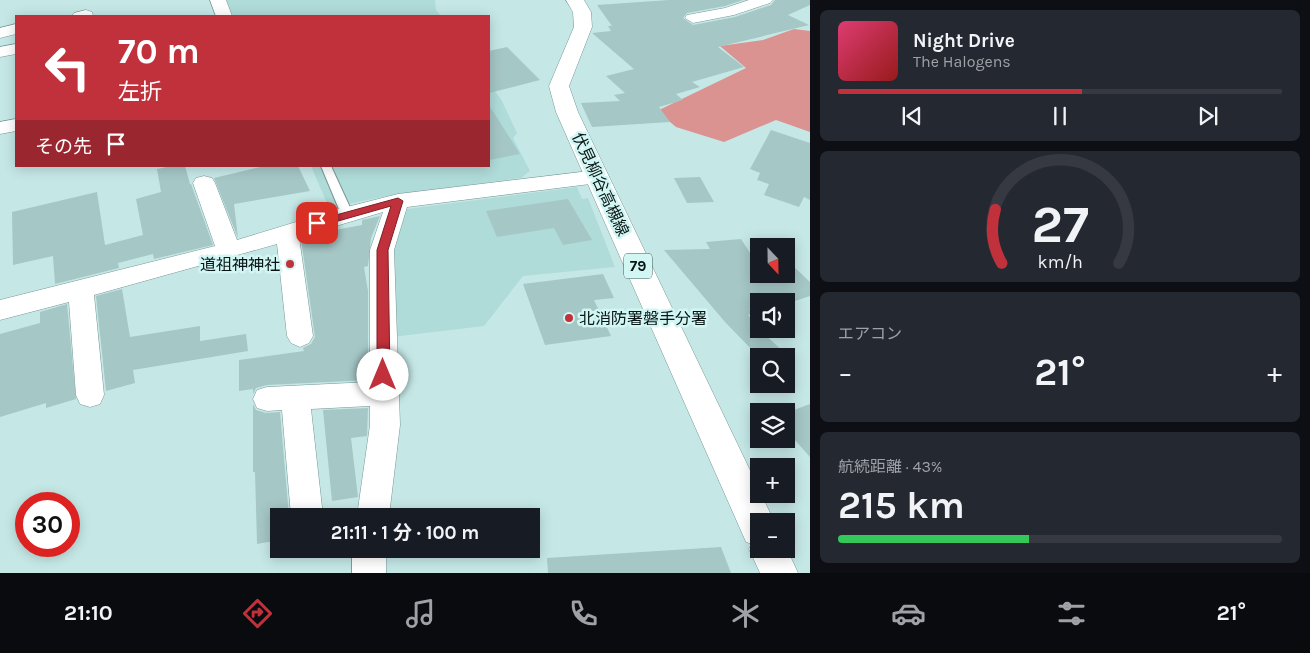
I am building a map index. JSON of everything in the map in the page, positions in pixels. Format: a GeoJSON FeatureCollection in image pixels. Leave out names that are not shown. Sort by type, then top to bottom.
{"type":"FeatureCollection","features":[{"type":"Feature","properties":{"kind":"main road","name":"伏見柳谷高槻線"},"geometry":{"type":"LineString","coordinates":[[575,0],[582,12],[583,27],[559,86],[568,112],[752,513]]}},
{"type":"Feature","properties":{"kind":"main road"},"geometry":{"type":"LineString","coordinates":[[772,558],[779,573]]}},
{"type":"Feature","properties":{"kind":"street"},"geometry":{"type":"LineString","coordinates":[[218,0],[224,15]]}},
{"type":"Feature","properties":{"kind":"street"},"geometry":{"type":"LineString","coordinates":[[694,18],[728,12],[765,0]]}},
{"type":"Feature","properties":{"kind":"street"},"geometry":{"type":"LineString","coordinates":[[0,33],[15,30]]}},
{"type":"Feature","properties":{"kind":"street"},"geometry":{"type":"LineString","coordinates":[[0,52],[15,49]]}},
{"type":"Feature","properties":{"kind":"street"},"geometry":{"type":"LineString","coordinates":[[0,128],[15,125]]}},
{"type":"Feature","properties":{"kind":"street"},"geometry":{"type":"LineString","coordinates":[[0,310],[229,251],[347,214],[398,201],[598,177]]}},
{"type":"Feature","properties":{"kind":"street"},"geometry":{"type":"LineString","coordinates":[[204,183],[229,251]]}},
{"type":"Feature","properties":{"kind":"street"},"geometry":{"type":"LineString","coordinates":[[374,508],[386,425],[383,393],[382,250],[398,201]]}},
{"type":"Feature","properties":{"kind":"street"},"geometry":{"type":"LineString","coordinates":[[287,233],[300,336]]}},
{"type":"Feature","properties":{"kind":"street"},"geometry":{"type":"LineString","coordinates":[[81,290],[90,395]]}},
{"type":"Feature","properties":{"kind":"street"},"geometry":{"type":"LineString","coordinates":[[305,508],[281,398],[383,393]]}},
{"type":"Feature","properties":{"kind":"street"},"geometry":{"type":"LineString","coordinates":[[369,558],[369,573]]}},
{"type":"Feature","properties":{"kind":"lane"},"geometry":{"type":"LineString","coordinates":[[326,167],[347,214]]}},
{"type":"Feature","properties":{"kind":"shaded area"},"geometry":{"type":"Polygon","coordinates":[[[225,0],[435,0],[436,10],[440,15],[231,15],[225,0]]]}},
{"type":"Feature","properties":{"kind":"shaded area"},"geometry":{"type":"Polygon","coordinates":[[[794,29],[810,31],[810,132],[776,120],[724,142],[676,127],[657,111],[746,68],[720,46],[763,40],[794,29]]]}},
{"type":"Feature","properties":{"kind":"shaded area"},"geometry":{"type":"Polygon","coordinates":[[[490,84],[502,101],[517,133],[513,138],[530,171],[521,178],[387,196],[329,208],[311,167],[490,167],[490,84]]]}},
{"type":"Feature","properties":{"kind":"shaded area"},"geometry":{"type":"Polygon","coordinates":[[[577,187],[582,199],[588,198],[615,267],[523,276],[484,326],[392,337],[391,258],[407,209],[577,187]]]}},
{"type":"Feature","properties":{"kind":"building"},"geometry":{"type":"Polygon","coordinates":[[[669,0],[743,0],[725,6],[687,13],[683,18],[693,25],[735,17],[771,5],[775,0],[810,0],[810,5],[788,15],[809,25],[718,47],[744,67],[692,82],[700,87],[676,94],[683,100],[659,107],[670,122],[592,127],[581,103],[620,101],[614,95],[625,93],[606,76],[634,69],[592,33],[611,31],[608,26],[612,26],[597,5],[669,0]]]}},
{"type":"Feature","properties":{"kind":"building"},"geometry":{"type":"Polygon","coordinates":[[[507,47],[540,80],[490,93],[490,51],[507,47]]]}},
{"type":"Feature","properties":{"kind":"building"},"geometry":{"type":"Polygon","coordinates":[[[490,107],[520,154],[490,160],[490,107]]]}},
{"type":"Feature","properties":{"kind":"building"},"geometry":{"type":"Polygon","coordinates":[[[771,130],[810,143],[810,200],[804,197],[799,207],[764,195],[769,184],[757,180],[760,173],[750,169],[771,130]]]}},
{"type":"Feature","properties":{"kind":"building"},"geometry":{"type":"Polygon","coordinates":[[[185,167],[213,245],[154,259],[153,254],[118,263],[119,268],[55,284],[53,256],[13,265],[12,212],[97,192],[105,245],[143,235],[136,199],[161,192],[157,169],[185,167]]]}},
{"type":"Feature","properties":{"kind":"building"},"geometry":{"type":"Polygon","coordinates":[[[261,167],[298,167],[310,191],[234,204],[238,238],[214,178],[261,167]]]}},
{"type":"Feature","properties":{"kind":"building"},"geometry":{"type":"Polygon","coordinates":[[[700,177],[714,202],[687,203],[674,178],[700,177]]]}},
{"type":"Feature","properties":{"kind":"building"},"geometry":{"type":"Polygon","coordinates":[[[568,199],[592,240],[563,245],[554,228],[497,237],[486,211],[568,199]]]}},
{"type":"Feature","properties":{"kind":"building"},"geometry":{"type":"Polygon","coordinates":[[[380,216],[371,238],[368,266],[364,267],[368,291],[368,380],[267,385],[256,388],[253,394],[253,389],[239,391],[239,360],[304,351],[303,348],[311,344],[315,337],[301,239],[324,236],[324,232],[362,225],[362,220],[380,216]]]}},
{"type":"Feature","properties":{"kind":"building"},"geometry":{"type":"Polygon","coordinates":[[[741,239],[750,253],[750,283],[795,283],[795,268],[810,282],[810,296],[795,301],[795,293],[750,293],[750,314],[748,315],[750,318],[750,338],[769,338],[779,348],[750,348],[725,322],[664,250],[710,249],[706,242],[741,239]]]}},
{"type":"Feature","properties":{"kind":"building","name":"北消防署磐手分署"},"geometry":{"type":"Polygon","coordinates":[[[603,274],[614,298],[594,300],[611,336],[545,345],[523,284],[603,274]]]}},
{"type":"Feature","properties":{"kind":"building"},"geometry":{"type":"Polygon","coordinates":[[[122,289],[130,337],[200,326],[200,341],[246,334],[248,351],[133,370],[135,383],[106,391],[96,296],[122,289]]]}},
{"type":"Feature","properties":{"kind":"building"},"geometry":{"type":"Polygon","coordinates":[[[67,304],[76,399],[46,408],[46,403],[0,417],[0,334],[40,323],[40,312],[67,304]]]}},
{"type":"Feature","properties":{"kind":"building"},"geometry":{"type":"Polygon","coordinates":[[[253,404],[256,410],[266,413],[280,412],[288,508],[270,508],[270,542],[257,544],[255,472],[253,472],[253,404]]]}},
{"type":"Feature","properties":{"kind":"building"},"geometry":{"type":"Polygon","coordinates":[[[810,404],[810,457],[795,440],[795,410],[810,404]]]}},
{"type":"Feature","properties":{"kind":"building"},"geometry":{"type":"Polygon","coordinates":[[[368,408],[367,436],[351,438],[358,497],[332,501],[323,410],[368,408]]]}},
{"type":"Feature","properties":{"kind":"building"},"geometry":{"type":"Polygon","coordinates":[[[721,547],[731,573],[548,573],[547,558],[721,547]]]}},
{"type":"Feature","properties":{"kind":"place","name":"道祖神神社"},"geometry":{"type":"Point","coordinates":[290,264]}},
{"type":"Feature","properties":{"kind":"place","name":"北消防署磐手分署"},"geometry":{"type":"Point","coordinates":[569,318]}},
{"type":"Feature","properties":{"kind":"route"},"geometry":{"type":"LineString","coordinates":[[317,223],[398,201],[382,250],[383,375]]}}]}
